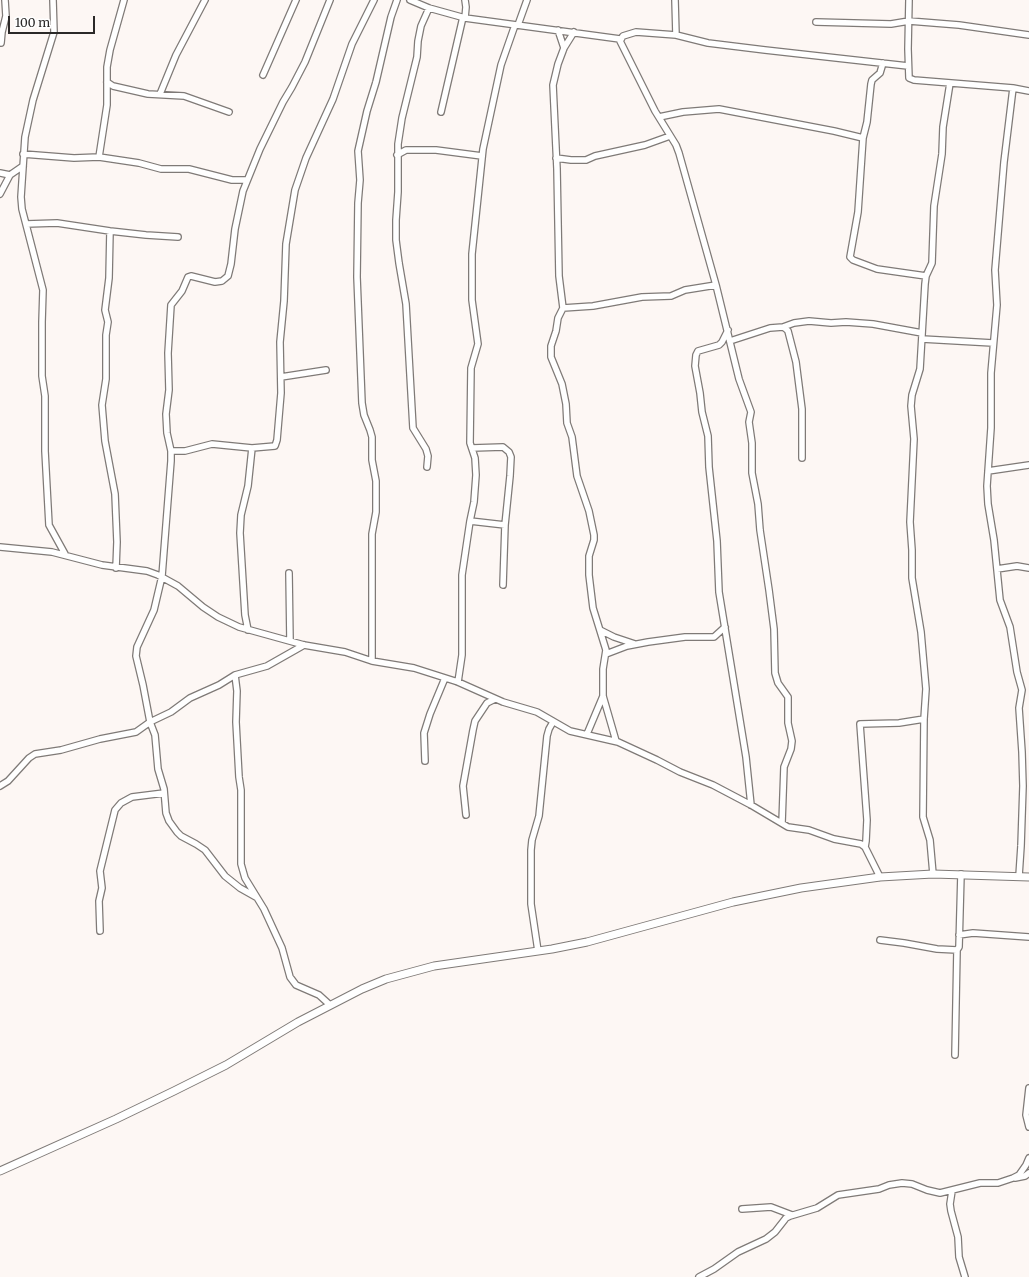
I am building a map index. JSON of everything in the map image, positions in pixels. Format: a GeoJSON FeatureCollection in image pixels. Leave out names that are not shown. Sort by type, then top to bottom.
{"type":"FeatureCollection","features":[{"type":"Feature","properties":{"kind":"street"},"geometry":{"type":"LineString","coordinates":[[1,43],[6,16],[5,0]]}},
{"type":"Feature","properties":{"kind":"street"},"geometry":{"type":"LineString","coordinates":[[53,0],[54,32],[33,100],[25,137],[21,196],[26,224],[43,290],[42,376],[45,396],[45,450],[49,525],[65,554]]}},
{"type":"Feature","properties":{"kind":"street"},"geometry":{"type":"LineString","coordinates":[[99,157],[106,111],[107,67],[110,50],[124,0]]}},
{"type":"Feature","properties":{"kind":"street"},"geometry":{"type":"LineString","coordinates":[[160,94],[176,55],[205,0]]}},
{"type":"Feature","properties":{"kind":"street"},"geometry":{"type":"LineString","coordinates":[[263,75],[296,0]]}},
{"type":"Feature","properties":{"kind":"street"},"geometry":{"type":"LineString","coordinates":[[256,897],[240,888],[225,876],[205,850],[177,832],[166,813],[164,793],[158,769],[155,735],[150,722],[136,656],[138,647],[154,610],[162,576],[171,461],[171,451],[166,433],[166,414],[169,390],[168,353],[171,305],[182,291],[188,277],[191,276],[215,282],[222,281],[228,276],[232,264],[235,229],[243,191],[247,180],[260,148],[305,62],[330,0]]}},
{"type":"Feature","properties":{"kind":"street"},"geometry":{"type":"LineString","coordinates":[[171,451],[185,451],[212,444],[252,448],[275,446],[282,393],[280,342],[284,301],[286,244],[295,190],[306,158],[333,99],[352,44],[374,0]]}},
{"type":"Feature","properties":{"kind":"street"},"geometry":{"type":"LineString","coordinates":[[372,661],[372,542],[373,522],[376,512],[376,481],[371,446],[372,437],[364,415],[362,402],[357,255],[360,180],[358,151],[391,17],[397,0]]}},
{"type":"Feature","properties":{"kind":"street"},"geometry":{"type":"LineString","coordinates":[[410,0],[429,8],[464,18],[620,39],[623,36],[636,32],[676,35],[708,43],[908,66]]}},
{"type":"Feature","properties":{"kind":"street"},"geometry":{"type":"LineString","coordinates":[[441,112],[464,18],[466,7],[465,0]]}},
{"type":"Feature","properties":{"kind":"street"},"geometry":{"type":"LineString","coordinates":[[458,682],[462,655],[462,575],[474,502],[476,475],[475,458],[470,445],[471,368],[478,344],[472,300],[472,254],[482,156],[501,65],[527,0]]}},
{"type":"Feature","properties":{"kind":"street"},"geometry":{"type":"LineString","coordinates":[[675,0],[676,35]]}},
{"type":"Feature","properties":{"kind":"street"},"geometry":{"type":"LineString","coordinates":[[909,0],[908,77],[911,79],[1014,88],[1029,91]]}},
{"type":"Feature","properties":{"kind":"street"},"geometry":{"type":"LineString","coordinates":[[427,468],[428,456],[426,449],[413,428],[406,304],[396,240],[396,220],[398,192],[397,155],[402,118],[417,57],[420,26],[429,8]]}},
{"type":"Feature","properties":{"kind":"street"},"geometry":{"type":"LineString","coordinates":[[816,22],[891,24],[908,20],[959,25],[1029,35]]}},
{"type":"Feature","properties":{"kind":"street"},"geometry":{"type":"LineString","coordinates":[[558,30],[564,48]]}},
{"type":"Feature","properties":{"kind":"street"},"geometry":{"type":"LineString","coordinates":[[574,32],[564,48],[553,85],[559,276],[563,308],[558,318],[556,331],[551,346],[551,357],[562,384],[566,404],[567,423],[572,437],[577,476],[589,511],[594,536],[589,556],[589,575],[593,608],[605,644],[606,654],[603,669],[603,696],[616,741]]}},
{"type":"Feature","properties":{"kind":"street"},"geometry":{"type":"LineString","coordinates":[[620,39],[620,45],[676,145],[679,153],[716,285],[739,378],[751,412],[752,473],[758,504],[760,530],[774,630],[775,673],[778,683],[788,697],[788,722],[792,741],[791,749],[784,767],[782,823]]}},
{"type":"Feature","properties":{"kind":"street"},"geometry":{"type":"LineString","coordinates":[[883,63],[880,73],[872,80],[871,84],[867,122],[863,138],[858,212],[850,257],[853,260],[877,269],[926,276]]}},
{"type":"Feature","properties":{"kind":"street"},"geometry":{"type":"LineString","coordinates":[[107,82],[113,86],[148,94],[184,96],[229,112]]}},
{"type":"Feature","properties":{"kind":"street"},"geometry":{"type":"LineString","coordinates":[[933,874],[930,840],[923,817],[924,719],[926,689],[921,632],[912,578],[910,522],[914,438],[911,406],[912,395],[918,376],[926,276],[932,263],[934,206],[942,154],[943,127],[950,83]]}},
{"type":"Feature","properties":{"kind":"street"},"geometry":{"type":"LineString","coordinates":[[107,92],[113,86]]}},
{"type":"Feature","properties":{"kind":"street"},"geometry":{"type":"LineString","coordinates":[[1014,88],[1004,162],[996,248],[995,270],[997,305],[993,343],[988,504],[1000,600],[1010,627],[1018,678],[1022,690],[1019,708],[1023,786],[1022,846],[1019,876]]}},
{"type":"Feature","properties":{"kind":"street"},"geometry":{"type":"LineString","coordinates":[[659,117],[683,112],[719,109],[863,138]]}},
{"type":"Feature","properties":{"kind":"street"},"geometry":{"type":"LineString","coordinates":[[556,158],[586,160],[595,156],[645,145],[670,136]]}},
{"type":"Feature","properties":{"kind":"street"},"geometry":{"type":"LineString","coordinates":[[398,144],[406,150]]}},
{"type":"Feature","properties":{"kind":"street"},"geometry":{"type":"LineString","coordinates":[[397,155],[406,150],[436,150],[482,156]]}},
{"type":"Feature","properties":{"kind":"street"},"geometry":{"type":"LineString","coordinates":[[23,154],[74,158],[99,157],[139,163],[161,169],[189,168],[232,180],[247,180]]}},
{"type":"Feature","properties":{"kind":"street"},"geometry":{"type":"LineString","coordinates":[[0,194],[10,175],[22,166]]}},
{"type":"Feature","properties":{"kind":"street"},"geometry":{"type":"LineString","coordinates":[[0,173],[10,175]]}},
{"type":"Feature","properties":{"kind":"street"},"geometry":{"type":"LineString","coordinates":[[26,224],[57,223],[110,231],[178,237]]}},
{"type":"Feature","properties":{"kind":"street"},"geometry":{"type":"LineString","coordinates":[[110,231],[106,310],[108,322],[106,336],[106,379],[102,405],[105,441],[115,494],[117,542],[116,568]]}},
{"type":"Feature","properties":{"kind":"street"},"geometry":{"type":"LineString","coordinates":[[563,308],[593,306],[642,297],[671,296],[685,290],[716,285]]}},
{"type":"Feature","properties":{"kind":"street"},"geometry":{"type":"LineString","coordinates":[[730,341],[759,331],[783,327],[809,320],[831,323],[859,322],[922,336],[993,343]]}},
{"type":"Feature","properties":{"kind":"street"},"geometry":{"type":"LineString","coordinates":[[788,331],[792,324]]}},
{"type":"Feature","properties":{"kind":"street"},"geometry":{"type":"LineString","coordinates":[[783,327],[788,331],[796,362],[803,427],[802,458]]}},
{"type":"Feature","properties":{"kind":"street"},"geometry":{"type":"LineString","coordinates":[[728,330],[719,345],[700,349],[695,360],[702,412],[708,436],[709,467],[717,541],[719,592],[746,757],[751,805]]}},
{"type":"Feature","properties":{"kind":"street"},"geometry":{"type":"LineString","coordinates":[[281,376],[326,370]]}},
{"type":"Feature","properties":{"kind":"street"},"geometry":{"type":"LineString","coordinates":[[472,448],[499,447],[507,450],[510,454],[511,470],[505,525],[502,585]]}},
{"type":"Feature","properties":{"kind":"street"},"geometry":{"type":"LineString","coordinates":[[248,630],[245,615],[240,533],[241,515],[248,486],[252,448]]}},
{"type":"Feature","properties":{"kind":"street"},"geometry":{"type":"LineString","coordinates":[[988,471],[1029,465]]}},
{"type":"Feature","properties":{"kind":"street"},"geometry":{"type":"LineString","coordinates":[[470,521],[505,525]]}},
{"type":"Feature","properties":{"kind":"street"},"geometry":{"type":"LineString","coordinates":[[0,547],[65,554],[102,565],[147,572],[162,576],[178,586],[203,607],[218,617],[248,630],[304,646],[344,652],[372,661],[414,668],[458,682],[495,699],[537,712],[570,731],[616,741],[680,772],[713,785],[794,829],[809,830],[834,839],[861,844],[864,846],[880,877]]}},
{"type":"Feature","properties":{"kind":"street"},"geometry":{"type":"LineString","coordinates":[[997,569],[1017,566],[1029,568]]}},
{"type":"Feature","properties":{"kind":"street"},"geometry":{"type":"LineString","coordinates":[[289,573],[290,641]]}},
{"type":"Feature","properties":{"kind":"street"},"geometry":{"type":"LineString","coordinates":[[606,654],[623,647],[672,638],[714,637],[725,627]]}},
{"type":"Feature","properties":{"kind":"street"},"geometry":{"type":"LineString","coordinates":[[600,630],[636,644]]}},
{"type":"Feature","properties":{"kind":"street"},"geometry":{"type":"LineString","coordinates":[[0,786],[8,782],[29,758],[35,754],[61,750],[100,739],[136,732],[150,722],[171,712],[190,698],[219,685],[235,675],[266,666],[304,646]]}},
{"type":"Feature","properties":{"kind":"street"},"geometry":{"type":"LineString","coordinates":[[235,675],[237,691],[236,722],[238,770],[241,790],[241,864],[245,878],[264,909],[282,948],[290,977],[296,985],[319,995],[330,1005]]}},
{"type":"Feature","properties":{"kind":"street"},"geometry":{"type":"LineString","coordinates":[[424,760],[424,733],[445,678]]}},
{"type":"Feature","properties":{"kind":"street"},"geometry":{"type":"LineString","coordinates":[[486,695],[487,703]]}},
{"type":"Feature","properties":{"kind":"street"},"geometry":{"type":"LineString","coordinates":[[587,734],[603,696]]}},
{"type":"Feature","properties":{"kind":"street"},"geometry":{"type":"LineString","coordinates":[[466,815],[464,786],[467,761],[475,721],[487,703],[495,699]]}},
{"type":"Feature","properties":{"kind":"street"},"geometry":{"type":"LineString","coordinates":[[864,846],[866,841],[867,820],[860,724],[899,723],[924,719]]}},
{"type":"Feature","properties":{"kind":"street"},"geometry":{"type":"LineString","coordinates":[[538,951],[531,904],[531,850],[532,840],[539,816],[547,736],[549,729],[554,722]]}},
{"type":"Feature","properties":{"kind":"street"},"geometry":{"type":"LineString","coordinates":[[100,931],[99,902],[102,888],[100,871],[116,810],[121,803],[132,797],[164,793]]}},
{"type":"Feature","properties":{"kind":"street"},"geometry":{"type":"LineString","coordinates":[[0,1171],[116,1119],[194,1081],[226,1065],[298,1022],[330,1005],[386,979],[434,966],[538,951],[587,942],[762,895],[801,888],[880,877],[933,874],[1029,876]]}},
{"type":"Feature","properties":{"kind":"street"},"geometry":{"type":"LineString","coordinates":[[955,1055],[957,950],[959,947],[961,874]]}},
{"type":"Feature","properties":{"kind":"street"},"geometry":{"type":"LineString","coordinates":[[959,935],[973,933],[1029,937]]}},
{"type":"Feature","properties":{"kind":"street"},"geometry":{"type":"LineString","coordinates":[[880,940],[937,949],[957,950]]}},
{"type":"Feature","properties":{"kind":"street"},"geometry":{"type":"LineString","coordinates":[[1029,1088],[1026,1115],[1029,1127]]}},
{"type":"Feature","properties":{"kind":"street"},"geometry":{"type":"LineString","coordinates":[[1013,1178],[1023,1170],[1029,1158]]}},
{"type":"Feature","properties":{"kind":"street"},"geometry":{"type":"LineString","coordinates":[[698,1277],[714,1269],[738,1252],[766,1239],[775,1232],[786,1218],[817,1208],[838,1195],[879,1189],[889,1185],[908,1183],[940,1193],[980,1183],[998,1183],[1025,1176],[1029,1173]]}},
{"type":"Feature","properties":{"kind":"street"},"geometry":{"type":"LineString","coordinates":[[950,1204],[952,1191]]}},
{"type":"Feature","properties":{"kind":"street"},"geometry":{"type":"LineString","coordinates":[[945,1192],[950,1204],[958,1237],[959,1257],[964,1277]]}},
{"type":"Feature","properties":{"kind":"street"},"geometry":{"type":"LineString","coordinates":[[742,1209],[772,1207],[792,1215]]}}]}
